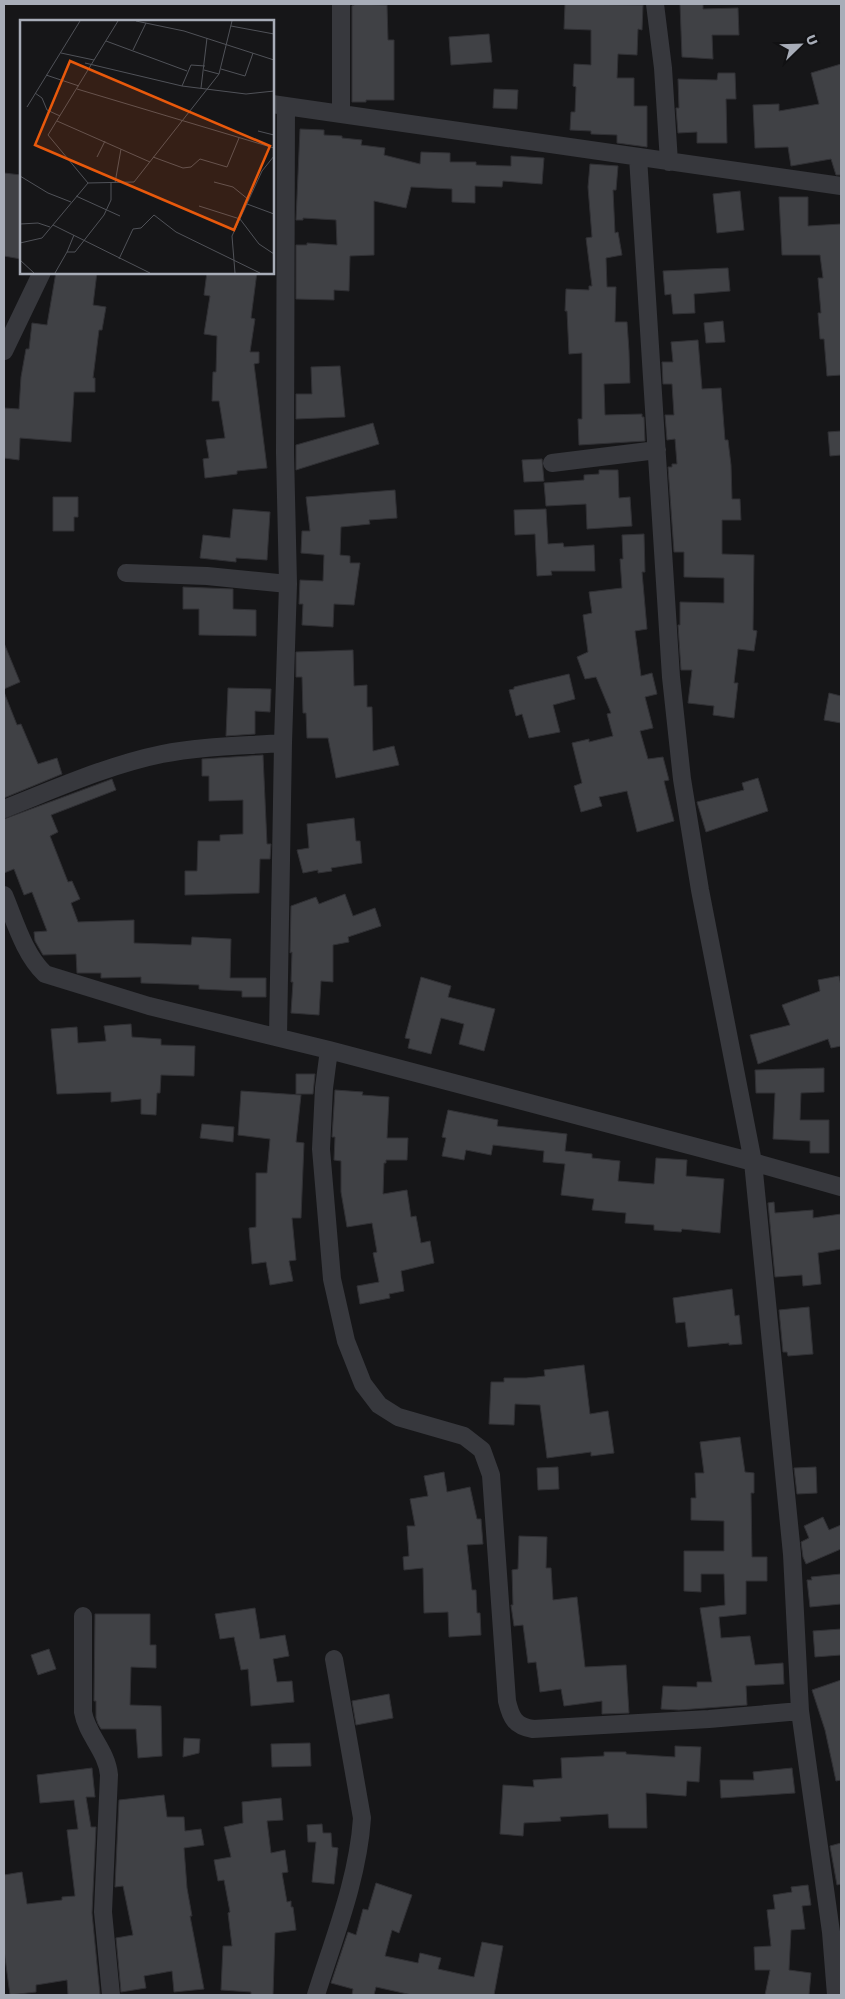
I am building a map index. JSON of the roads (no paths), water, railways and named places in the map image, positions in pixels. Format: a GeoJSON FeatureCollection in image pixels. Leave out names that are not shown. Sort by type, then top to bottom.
{"type":"FeatureCollection","features":[{"type":"Feature","properties":{"kind":"street"},"geometry":{"type":"LineString","coordinates":[[341,4],[341,113]]}},
{"type":"Feature","properties":{"kind":"street"},"geometry":{"type":"LineString","coordinates":[[655,4],[663,68],[669,162]]}},
{"type":"Feature","properties":{"kind":"street"},"geometry":{"type":"LineString","coordinates":[[278,1037],[288,584],[279,105],[841,186]]}},
{"type":"Feature","properties":{"kind":"street"},"geometry":{"type":"LineString","coordinates":[[638,158],[671,677],[682,780],[700,890],[753,1162],[792,1554],[800,1711],[836,1930],[836,1995]]}},
{"type":"Feature","properties":{"kind":"street"},"geometry":{"type":"LineString","coordinates":[[4,351],[41,274]]}},
{"type":"Feature","properties":{"kind":"street"},"geometry":{"type":"LineString","coordinates":[[552,463],[657,450]]}},
{"type":"Feature","properties":{"kind":"street"},"geometry":{"type":"LineString","coordinates":[[126,573],[206,576],[288,584]]}},
{"type":"Feature","properties":{"kind":"street"},"geometry":{"type":"LineString","coordinates":[[4,809],[110,769],[162,754],[220,747],[283,743]]}},
{"type":"Feature","properties":{"kind":"street"},"geometry":{"type":"LineString","coordinates":[[4,895],[31,956],[45,974],[149,1006],[329,1050],[841,1187]]}},
{"type":"Feature","properties":{"kind":"street"},"geometry":{"type":"LineString","coordinates":[[329,1050],[324,1088],[321,1148],[332,1279],[346,1341],[363,1384],[379,1405],[398,1417],[464,1436],[482,1450],[491,1475],[507,1701],[511,1715],[522,1727],[533,1729],[709,1719],[800,1711]]}},
{"type":"Feature","properties":{"kind":"street"},"geometry":{"type":"LineString","coordinates":[[83,1616],[84,1721],[103,1753],[108,1765],[109,1775],[103,1912],[111,1995]]}},
{"type":"Feature","properties":{"kind":"street"},"geometry":{"type":"LineString","coordinates":[[316,1995],[349,1890],[360,1841],[362,1818],[334,1659]]}}]}
